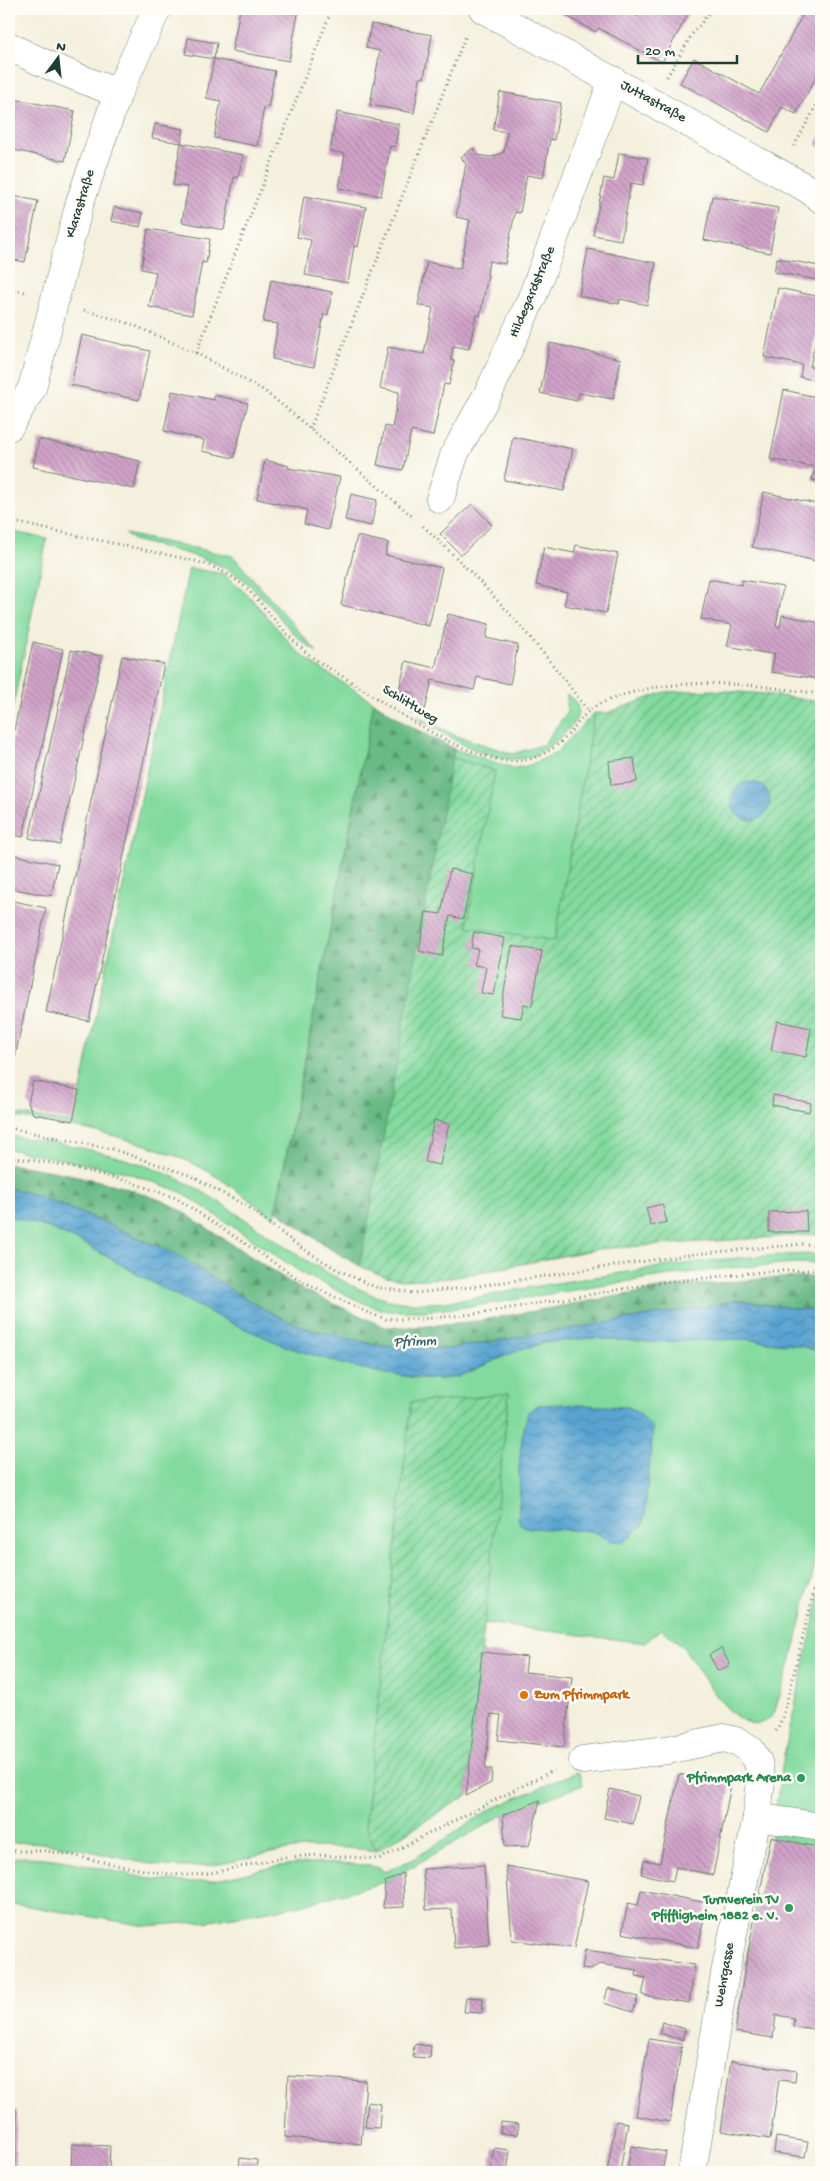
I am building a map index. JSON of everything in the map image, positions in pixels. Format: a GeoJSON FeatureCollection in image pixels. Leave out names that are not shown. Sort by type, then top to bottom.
{"type":"FeatureCollection","features":[{"type":"Feature","properties":{"kind":"street","name":"Klarastraße"},"geometry":{"type":"LineString","coordinates":[[9,427],[32,388],[80,202],[118,93],[156,9]]}},
{"type":"Feature","properties":{"kind":"street","name":"Juttastraße"},"geometry":{"type":"LineString","coordinates":[[476,18],[613,80],[780,173],[821,199]]}},
{"type":"Feature","properties":{"kind":"street"},"geometry":{"type":"LineString","coordinates":[[9,46],[24,56],[68,75],[118,93]]}},
{"type":"Feature","properties":{"kind":"street","name":"Hildegardstraße"},"geometry":{"type":"LineString","coordinates":[[440,499],[455,454],[490,390],[533,295],[613,80]]}},
{"type":"Feature","properties":{"kind":"street"},"geometry":{"type":"LineString","coordinates":[[583,1760],[667,1750],[724,1738],[738,1742],[751,1750]]}},
{"type":"Feature","properties":{"kind":"street","name":"Wehrgasse"},"geometry":{"type":"LineString","coordinates":[[692,2172],[726,1968],[757,1818],[761,1780],[758,1762],[751,1750]]}},
{"type":"Feature","properties":{"kind":"street"},"geometry":{"type":"LineString","coordinates":[[757,1818],[821,1827]]}},
{"type":"Feature","properties":{"kind":"path"},"geometry":{"type":"LineString","coordinates":[[196,353],[332,9]]}},
{"type":"Feature","properties":{"kind":"path"},"geometry":{"type":"LineString","coordinates":[[653,102],[694,30],[701,24],[711,9]]}},
{"type":"Feature","properties":{"kind":"path"},"geometry":{"type":"LineString","coordinates":[[310,429],[476,18]]}},
{"type":"Feature","properties":{"kind":"path"},"geometry":{"type":"LineString","coordinates":[[780,173],[821,98]]}},
{"type":"Feature","properties":{"kind":"path"},"geometry":{"type":"LineString","coordinates":[[9,289],[131,324],[196,353],[263,390],[417,521],[454,556],[544,653],[588,711]]}},
{"type":"Feature","properties":{"kind":"path","name":"Schlittweg"},"geometry":{"type":"LineString","coordinates":[[9,521],[191,560],[210,565],[225,572],[254,594],[301,648],[316,659],[431,732],[454,744],[496,759],[515,762],[533,759],[552,750],[568,735],[580,717],[601,703],[660,686],[717,683],[821,694]]}},
{"type":"Feature","properties":{"kind":"path"},"geometry":{"type":"LineString","coordinates":[[9,1128],[112,1149],[189,1175],[248,1207],[300,1246],[338,1270],[376,1287],[405,1292],[414,1293],[464,1288],[694,1254],[803,1244],[821,1245]]}},
{"type":"Feature","properties":{"kind":"path"},"geometry":{"type":"LineString","coordinates":[[9,1157],[52,1163],[124,1180],[176,1198],[302,1281],[366,1312],[386,1319],[422,1319],[475,1314],[664,1282],[774,1271],[821,1270]]}},
{"type":"Feature","properties":{"kind":"path"},"geometry":{"type":"LineString","coordinates":[[751,1750],[768,1741],[776,1731],[783,1716],[821,1563]]}},
{"type":"Feature","properties":{"kind":"path"},"geometry":{"type":"LineString","coordinates":[[9,1851],[71,1854],[121,1866],[168,1874],[188,1875],[206,1874],[286,1857],[321,1855],[379,1859],[521,1785],[565,1764],[583,1760]]}},
{"type":"Feature","properties":{"kind":"green space"},"geometry":{"type":"Polygon","coordinates":[[[9,531],[47,539],[9,727],[9,531]]]}},
{"type":"Feature","properties":{"kind":"green space"},"geometry":{"type":"Polygon","coordinates":[[[125,534],[233,556],[317,652],[296,636],[254,588],[232,572],[205,559],[133,540],[125,534]]]}},
{"type":"Feature","properties":{"kind":"green space"},"geometry":{"type":"Polygon","coordinates":[[[189,568],[224,574],[249,596],[297,651],[316,666],[374,702],[274,1218],[213,1175],[192,1163],[170,1154],[102,1133],[9,1116],[9,1113],[74,1123],[189,568]]]}},
{"type":"Feature","properties":{"kind":"green space"},"geometry":{"type":"Polygon","coordinates":[[[713,690],[766,694],[821,702],[821,1234],[598,1249],[451,1278],[402,1280],[386,1277],[360,1266],[452,757],[495,771],[467,926],[555,941],[594,713],[607,713],[665,692],[713,690]]]}},
{"type":"Feature","properties":{"kind":"green space"},"geometry":{"type":"Polygon","coordinates":[[[567,694],[578,707],[578,713],[573,724],[547,748],[535,755],[522,758],[509,759],[483,753],[458,742],[411,714],[457,736],[513,754],[544,744],[567,712],[567,694]]]}},
{"type":"Feature","properties":{"kind":"green space"},"geometry":{"type":"Polygon","coordinates":[[[374,702],[406,724],[454,749],[360,1266],[327,1247],[276,1210],[374,702]]]}},
{"type":"Feature","properties":{"kind":"green space"},"geometry":{"type":"Polygon","coordinates":[[[594,713],[555,941],[467,926],[495,771],[452,757],[454,749],[514,768],[527,766],[556,753],[594,713]]]}},
{"type":"Feature","properties":{"kind":"green space"},"geometry":{"type":"Polygon","coordinates":[[[9,1136],[57,1143],[106,1154],[177,1178],[216,1200],[324,1271],[368,1293],[395,1301],[430,1303],[449,1301],[647,1269],[717,1260],[821,1254],[821,1264],[796,1263],[731,1268],[663,1276],[474,1306],[425,1311],[387,1311],[368,1305],[305,1275],[181,1192],[126,1172],[9,1149],[9,1136]]]}},
{"type":"Feature","properties":{"kind":"green space"},"geometry":{"type":"Polygon","coordinates":[[[9,1164],[113,1184],[172,1205],[299,1288],[385,1327],[419,1327],[477,1321],[664,1288],[772,1278],[821,1277],[821,1312],[736,1300],[704,1307],[446,1349],[380,1346],[312,1330],[285,1320],[244,1298],[178,1255],[91,1217],[38,1196],[9,1188],[9,1164]]]}},
{"type":"Feature","properties":{"kind":"green space"},"geometry":{"type":"Polygon","coordinates":[[[9,1216],[49,1228],[83,1243],[164,1289],[227,1321],[287,1347],[342,1364],[413,1378],[441,1379],[457,1377],[521,1349],[549,1342],[591,1338],[650,1342],[745,1339],[801,1346],[821,1352],[821,1540],[795,1646],[774,1714],[761,1723],[747,1722],[734,1715],[710,1687],[682,1646],[661,1629],[645,1643],[483,1623],[509,1394],[455,1400],[411,1402],[365,1826],[377,1851],[318,1847],[306,1848],[200,1867],[189,1867],[144,1863],[54,1844],[32,1842],[9,1843],[9,1216]],[[528,1412],[522,1437],[519,1469],[520,1495],[518,1518],[521,1525],[529,1528],[592,1531],[612,1541],[629,1537],[644,1525],[653,1429],[528,1412]]]}},
{"type":"Feature","properties":{"kind":"green space"},"geometry":{"type":"Polygon","coordinates":[[[509,1393],[466,1796],[377,1851],[365,1826],[411,1402],[455,1400],[509,1393]]]}},
{"type":"Feature","properties":{"kind":"green space","name":"Pfrimmpark Arena"},"geometry":{"type":"Polygon","coordinates":[[[821,1588],[821,1979],[745,1967],[771,1837],[784,1755],[821,1588]]]}},
{"type":"Feature","properties":{"kind":"green space"},"geometry":{"type":"Polygon","coordinates":[[[576,1772],[580,1774],[583,1785],[503,1815],[385,1882],[298,1906],[211,1921],[146,1926],[22,1905],[9,1906],[9,1858],[54,1859],[141,1877],[185,1882],[198,1882],[274,1867],[310,1863],[358,1864],[381,1868],[383,1872],[414,1859],[489,1810],[576,1772]]]}},
{"type":"Feature","properties":{"kind":"water"},"geometry":{"type":"Polygon","coordinates":[[[751,782],[765,787],[770,801],[765,815],[751,820],[737,815],[732,801],[737,787],[751,782]]]}},
{"type":"Feature","properties":{"kind":"water"},"geometry":{"type":"Polygon","coordinates":[[[9,1188],[38,1196],[91,1217],[178,1255],[244,1298],[285,1320],[312,1330],[380,1346],[446,1349],[704,1307],[736,1300],[821,1312],[821,1352],[801,1346],[745,1339],[650,1342],[591,1338],[549,1342],[521,1349],[458,1377],[441,1379],[385,1374],[342,1364],[287,1347],[227,1321],[164,1289],[83,1243],[49,1228],[9,1216],[9,1188]]]}},
{"type":"Feature","properties":{"kind":"water"},"geometry":{"type":"Polygon","coordinates":[[[561,1404],[628,1407],[640,1414],[653,1429],[643,1525],[624,1542],[612,1541],[592,1531],[529,1528],[521,1525],[518,1518],[520,1495],[519,1469],[522,1437],[528,1412],[538,1405],[561,1404]]]}},
{"type":"Feature","properties":{"kind":"building"},"geometry":{"type":"Polygon","coordinates":[[[240,9],[299,9],[289,61],[232,51],[240,9]]]}},
{"type":"Feature","properties":{"kind":"building"},"geometry":{"type":"Polygon","coordinates":[[[558,9],[623,9],[638,17],[642,9],[691,9],[662,62],[598,28],[596,32],[557,11],[558,9]]]}},
{"type":"Feature","properties":{"kind":"building"},"geometry":{"type":"Polygon","coordinates":[[[806,9],[821,9],[821,68],[796,114],[782,107],[769,132],[680,83],[694,58],[759,94],[806,9]]]}},
{"type":"Feature","properties":{"kind":"building"},"geometry":{"type":"Polygon","coordinates":[[[371,24],[432,35],[424,78],[420,78],[414,113],[370,105],[380,51],[366,48],[371,24]]]}},
{"type":"Feature","properties":{"kind":"building"},"geometry":{"type":"Polygon","coordinates":[[[188,38],[217,43],[214,59],[185,54],[188,38]]]}},
{"type":"Feature","properties":{"kind":"building"},"geometry":{"type":"Polygon","coordinates":[[[214,59],[275,71],[268,108],[264,107],[257,146],[214,138],[221,101],[206,98],[214,59]]]}},
{"type":"Feature","properties":{"kind":"building"},"geometry":{"type":"Polygon","coordinates":[[[500,92],[561,103],[554,140],[550,139],[543,178],[527,175],[520,213],[515,212],[505,264],[489,261],[480,316],[476,315],[469,349],[453,346],[451,360],[454,361],[449,385],[444,384],[433,436],[411,431],[403,470],[377,465],[385,426],[392,428],[399,392],[380,388],[388,347],[424,354],[433,308],[418,305],[427,262],[460,269],[470,220],[456,217],[466,164],[461,157],[473,148],[477,155],[492,157],[504,152],[507,132],[493,130],[500,92]]]}},
{"type":"Feature","properties":{"kind":"building"},"geometry":{"type":"Polygon","coordinates":[[[9,98],[75,111],[65,161],[9,149],[9,98]]]}},
{"type":"Feature","properties":{"kind":"building"},"geometry":{"type":"Polygon","coordinates":[[[337,112],[399,124],[395,147],[390,146],[381,196],[339,188],[345,154],[330,151],[337,112]]]}},
{"type":"Feature","properties":{"kind":"building"},"geometry":{"type":"Polygon","coordinates":[[[155,124],[184,129],[181,143],[152,138],[155,124]]]}},
{"type":"Feature","properties":{"kind":"building"},"geometry":{"type":"Polygon","coordinates":[[[821,135],[821,148],[816,144],[821,135]]]}},
{"type":"Feature","properties":{"kind":"building"},"geometry":{"type":"Polygon","coordinates":[[[181,143],[243,155],[238,178],[234,177],[224,230],[182,222],[188,187],[173,185],[181,143]]]}},
{"type":"Feature","properties":{"kind":"building"},"geometry":{"type":"Polygon","coordinates":[[[619,153],[648,158],[643,185],[631,183],[621,240],[593,235],[604,178],[614,180],[619,153]]]}},
{"type":"Feature","properties":{"kind":"building"},"geometry":{"type":"Polygon","coordinates":[[[9,195],[38,201],[25,262],[9,259],[9,195]]]}},
{"type":"Feature","properties":{"kind":"building"},"geometry":{"type":"Polygon","coordinates":[[[304,196],[366,207],[358,247],[354,246],[348,283],[305,275],[311,240],[297,237],[304,196]]]}},
{"type":"Feature","properties":{"kind":"building"},"geometry":{"type":"Polygon","coordinates":[[[712,196],[778,208],[770,253],[704,240],[712,196]]]}},
{"type":"Feature","properties":{"kind":"building"},"geometry":{"type":"Polygon","coordinates":[[[114,207],[143,213],[140,227],[111,221],[114,207]]]}},
{"type":"Feature","properties":{"kind":"building"},"geometry":{"type":"Polygon","coordinates":[[[148,229],[210,239],[206,263],[202,262],[192,315],[149,307],[156,272],[141,269],[148,229]]]}},
{"type":"Feature","properties":{"kind":"building"},"geometry":{"type":"Polygon","coordinates":[[[588,249],[656,263],[647,305],[620,299],[619,304],[579,296],[588,249]]]}},
{"type":"Feature","properties":{"kind":"building"},"geometry":{"type":"Polygon","coordinates":[[[777,258],[819,266],[817,280],[774,272],[777,258]]]}},
{"type":"Feature","properties":{"kind":"building"},"geometry":{"type":"Polygon","coordinates":[[[271,280],[332,292],[328,315],[324,314],[314,367],[272,359],[278,324],[263,322],[271,280]]]}},
{"type":"Feature","properties":{"kind":"building"},"geometry":{"type":"Polygon","coordinates":[[[778,288],[821,297],[821,316],[810,367],[821,369],[821,382],[800,377],[802,365],[764,357],[778,288]]]}},
{"type":"Feature","properties":{"kind":"building"},"geometry":{"type":"Polygon","coordinates":[[[82,335],[150,351],[139,400],[71,385],[82,335]]]}},
{"type":"Feature","properties":{"kind":"building"},"geometry":{"type":"Polygon","coordinates":[[[550,343],[621,359],[613,399],[579,393],[577,401],[540,393],[550,343]]]}},
{"type":"Feature","properties":{"kind":"building"},"geometry":{"type":"Polygon","coordinates":[[[784,390],[821,398],[821,443],[816,468],[821,469],[821,482],[812,480],[815,467],[770,459],[784,390]]]}},
{"type":"Feature","properties":{"kind":"building"},"geometry":{"type":"Polygon","coordinates":[[[172,391],[214,400],[214,395],[248,403],[234,458],[202,451],[204,440],[164,431],[172,391]]]}},
{"type":"Feature","properties":{"kind":"building"},"geometry":{"type":"Polygon","coordinates":[[[513,437],[573,449],[564,491],[504,480],[513,437]]]}},
{"type":"Feature","properties":{"kind":"building"},"geometry":{"type":"Polygon","coordinates":[[[39,439],[140,461],[134,489],[33,467],[39,439]]]}},
{"type":"Feature","properties":{"kind":"building"},"geometry":{"type":"Polygon","coordinates":[[[265,460],[289,466],[288,468],[340,477],[328,530],[304,524],[307,510],[257,499],[265,460]]]}},
{"type":"Feature","properties":{"kind":"building"},"geometry":{"type":"Polygon","coordinates":[[[764,492],[821,505],[821,562],[752,547],[764,492]]]}},
{"type":"Feature","properties":{"kind":"building"},"geometry":{"type":"Polygon","coordinates":[[[351,494],[377,500],[371,526],[345,520],[351,494]]]}},
{"type":"Feature","properties":{"kind":"building"},"geometry":{"type":"Polygon","coordinates":[[[472,504],[492,525],[461,555],[440,534],[472,504]]]}},
{"type":"Feature","properties":{"kind":"building"},"geometry":{"type":"Polygon","coordinates":[[[357,536],[388,543],[385,555],[442,568],[429,626],[341,605],[357,536]]]}},
{"type":"Feature","properties":{"kind":"building"},"geometry":{"type":"Polygon","coordinates":[[[576,545],[618,554],[606,613],[564,605],[567,592],[536,585],[544,547],[574,553],[576,545]]]}},
{"type":"Feature","properties":{"kind":"building"},"geometry":{"type":"Polygon","coordinates":[[[709,579],[741,585],[742,580],[783,587],[776,626],[780,627],[782,615],[821,623],[821,675],[819,679],[771,672],[775,653],[771,654],[727,646],[732,625],[701,619],[709,579]]]}},
{"type":"Feature","properties":{"kind":"building"},"geometry":{"type":"Polygon","coordinates":[[[448,614],[489,624],[486,638],[518,645],[510,684],[477,677],[474,690],[432,680],[425,710],[411,707],[415,693],[399,690],[406,661],[435,668],[448,614]]]}},
{"type":"Feature","properties":{"kind":"building"},"geometry":{"type":"Polygon","coordinates":[[[33,642],[63,649],[23,837],[9,834],[9,753],[33,642]]]}},
{"type":"Feature","properties":{"kind":"building"},"geometry":{"type":"Polygon","coordinates":[[[71,650],[102,656],[60,845],[29,838],[71,650]]]}},
{"type":"Feature","properties":{"kind":"building"},"geometry":{"type":"Polygon","coordinates":[[[122,656],[164,664],[89,1021],[46,1012],[122,656]]]}},
{"type":"Feature","properties":{"kind":"building"},"geometry":{"type":"Polygon","coordinates":[[[634,758],[637,782],[611,785],[609,761],[634,758]]]}},
{"type":"Feature","properties":{"kind":"building"},"geometry":{"type":"Polygon","coordinates":[[[9,854],[58,864],[51,896],[9,888],[9,854]]]}},
{"type":"Feature","properties":{"kind":"building"},"geometry":{"type":"Polygon","coordinates":[[[450,869],[473,874],[463,919],[450,916],[442,956],[419,951],[426,912],[441,914],[450,869]]]}},
{"type":"Feature","properties":{"kind":"building"},"geometry":{"type":"Polygon","coordinates":[[[9,900],[46,908],[12,1072],[9,1072],[9,900]]]}},
{"type":"Feature","properties":{"kind":"building"},"geometry":{"type":"Polygon","coordinates":[[[474,932],[505,938],[494,995],[481,993],[486,967],[474,965],[478,949],[471,948],[474,932]]]}},
{"type":"Feature","properties":{"kind":"building"},"geometry":{"type":"Polygon","coordinates":[[[512,946],[542,951],[532,1006],[524,1004],[521,1018],[500,1015],[512,946]]]}},
{"type":"Feature","properties":{"kind":"building"},"geometry":{"type":"Polygon","coordinates":[[[777,1021],[811,1028],[806,1057],[771,1050],[777,1021]]]}},
{"type":"Feature","properties":{"kind":"building"},"geometry":{"type":"Polygon","coordinates":[[[33,1081],[79,1090],[73,1121],[33,1114],[28,1103],[33,1081]]]}},
{"type":"Feature","properties":{"kind":"building"},"geometry":{"type":"Polygon","coordinates":[[[773,1095],[811,1103],[809,1112],[772,1105],[773,1095]]]}},
{"type":"Feature","properties":{"kind":"building"},"geometry":{"type":"Polygon","coordinates":[[[434,1120],[449,1124],[440,1165],[425,1162],[434,1120]]]}},
{"type":"Feature","properties":{"kind":"building"},"geometry":{"type":"Polygon","coordinates":[[[662,1204],[667,1222],[651,1226],[646,1208],[662,1204]]]}},
{"type":"Feature","properties":{"kind":"building"},"geometry":{"type":"Polygon","coordinates":[[[806,1211],[807,1232],[769,1232],[769,1212],[806,1211]]]}},
{"type":"Feature","properties":{"kind":"building"},"geometry":{"type":"Polygon","coordinates":[[[721,1648],[730,1665],[718,1671],[709,1655],[721,1648]]]}},
{"type":"Feature","properties":{"kind":"building"},"geometry":{"type":"Polygon","coordinates":[[[482,1652],[527,1657],[525,1672],[572,1677],[564,1747],[498,1740],[501,1715],[491,1714],[485,1769],[492,1769],[491,1783],[466,1796],[482,1652]]]}},
{"type":"Feature","properties":{"kind":"building"},"geometry":{"type":"Polygon","coordinates":[[[679,1774],[731,1785],[713,1875],[676,1867],[673,1881],[641,1874],[644,1860],[660,1863],[679,1774]]]}},
{"type":"Feature","properties":{"kind":"building"},"geometry":{"type":"Polygon","coordinates":[[[610,1789],[639,1796],[633,1824],[604,1818],[610,1789]]]}},
{"type":"Feature","properties":{"kind":"building"},"geometry":{"type":"Polygon","coordinates":[[[540,1800],[529,1846],[505,1847],[503,1815],[540,1800]]]}},
{"type":"Feature","properties":{"kind":"building","name":"Turnverein TV Pfiffligheim 1882 e. V."},"geometry":{"type":"Polygon","coordinates":[[[771,1837],[821,1848],[821,2030],[793,2026],[794,2018],[776,2015],[773,2038],[735,2032],[745,1967],[771,1837]]]}},
{"type":"Feature","properties":{"kind":"building"},"geometry":{"type":"Polygon","coordinates":[[[484,1865],[489,1945],[454,1948],[452,1909],[426,1910],[423,1869],[484,1865]]]}},
{"type":"Feature","properties":{"kind":"building"},"geometry":{"type":"Polygon","coordinates":[[[506,1866],[588,1881],[574,1948],[512,1940],[506,1866]]]}},
{"type":"Feature","properties":{"kind":"building"},"geometry":{"type":"Polygon","coordinates":[[[403,1873],[404,1907],[383,1908],[385,1882],[403,1873]]]}},
{"type":"Feature","properties":{"kind":"building"},"geometry":{"type":"Polygon","coordinates":[[[641,1890],[707,1903],[698,1948],[622,1933],[628,1903],[638,1905],[641,1890]]]}},
{"type":"Feature","properties":{"kind":"building"},"geometry":{"type":"Polygon","coordinates":[[[585,1950],[695,1965],[689,2003],[642,1995],[646,1978],[636,1976],[637,1970],[599,1964],[591,1970],[582,1969],[585,1950]]]}},
{"type":"Feature","properties":{"kind":"building"},"geometry":{"type":"Polygon","coordinates":[[[608,1988],[638,1997],[633,2012],[604,2003],[608,1988]]]}},
{"type":"Feature","properties":{"kind":"building"},"geometry":{"type":"Polygon","coordinates":[[[466,1997],[483,1998],[482,2013],[464,2012],[466,1997]]]}},
{"type":"Feature","properties":{"kind":"building"},"geometry":{"type":"Polygon","coordinates":[[[662,2022],[685,2029],[682,2040],[659,2033],[662,2022]]]}},
{"type":"Feature","properties":{"kind":"building"},"geometry":{"type":"Polygon","coordinates":[[[649,2039],[682,2044],[670,2122],[636,2116],[649,2039]]]}},
{"type":"Feature","properties":{"kind":"building"},"geometry":{"type":"Polygon","coordinates":[[[414,2044],[431,2046],[430,2058],[413,2057],[414,2044]]]}},
{"type":"Feature","properties":{"kind":"building"},"geometry":{"type":"Polygon","coordinates":[[[731,2061],[796,2071],[795,2082],[779,2080],[770,2139],[721,2131],[731,2061]]]}},
{"type":"Feature","properties":{"kind":"building"},"geometry":{"type":"Polygon","coordinates":[[[288,2076],[366,2081],[361,2144],[285,2137],[288,2076]]]}},
{"type":"Feature","properties":{"kind":"building"},"geometry":{"type":"Polygon","coordinates":[[[368,2102],[381,2104],[379,2128],[365,2127],[368,2102]]]}},
{"type":"Feature","properties":{"kind":"building"},"geometry":{"type":"Polygon","coordinates":[[[9,2109],[17,2110],[14,2172],[9,2172],[9,2109]]]}},
{"type":"Feature","properties":{"kind":"building"},"geometry":{"type":"Polygon","coordinates":[[[616,2121],[628,2123],[620,2172],[607,2172],[616,2121]]]}},
{"type":"Feature","properties":{"kind":"building"},"geometry":{"type":"Polygon","coordinates":[[[501,2122],[519,2124],[517,2135],[500,2133],[501,2122]]]}},
{"type":"Feature","properties":{"kind":"building"},"geometry":{"type":"Polygon","coordinates":[[[776,2137],[808,2142],[805,2157],[774,2153],[776,2137]]]}},
{"type":"Feature","properties":{"kind":"building"},"geometry":{"type":"Polygon","coordinates":[[[72,2144],[110,2146],[109,2172],[71,2172],[72,2144]]]}},
{"type":"Feature","properties":{"kind":"building"},"geometry":{"type":"Polygon","coordinates":[[[631,2146],[666,2152],[662,2172],[627,2172],[631,2146]]]}},
{"type":"Feature","properties":{"kind":"building"},"geometry":{"type":"Polygon","coordinates":[[[494,2148],[510,2150],[507,2172],[490,2172],[494,2148]]]}},
{"type":"Feature","properties":{"kind":"building"},"geometry":{"type":"Polygon","coordinates":[[[240,2158],[257,2160],[256,2172],[239,2172],[240,2158]]]}},
{"type":"Feature","properties":{"kind":"place","name":"Zum Pfrimmpark"},"geometry":{"type":"Point","coordinates":[524,1695]}},
{"type":"Feature","properties":{"kind":"place","name":"Pfrimmpark Arena"},"geometry":{"type":"Point","coordinates":[801,1778]}},
{"type":"Feature","properties":{"kind":"place","name":"Turnverein TV Pfiffligheim 1882 e. V."},"geometry":{"type":"Point","coordinates":[789,1908]}},
{"type":"Feature","properties":{"kind":"water label","name":"Pfrimm"},"geometry":{"type":"Point","coordinates":[415,1342]}}]}
